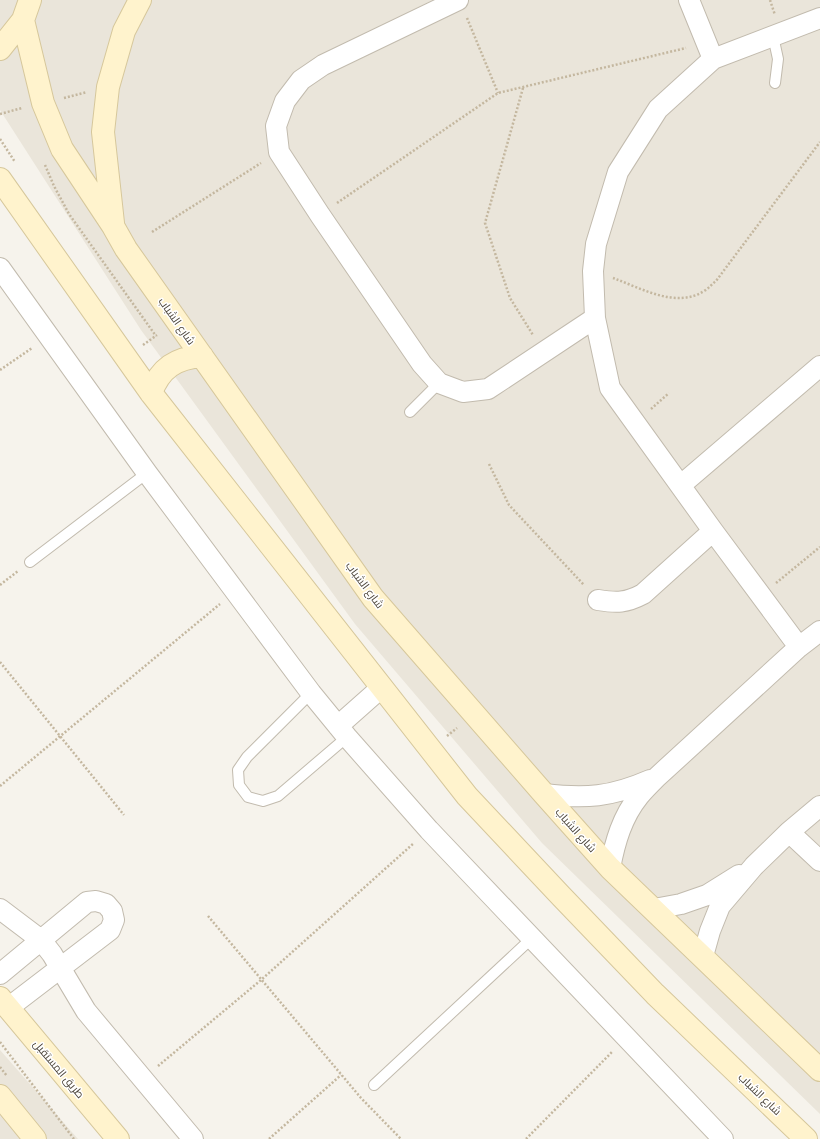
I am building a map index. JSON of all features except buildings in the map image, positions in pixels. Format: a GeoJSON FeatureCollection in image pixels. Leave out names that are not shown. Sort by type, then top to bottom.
{"type":"FeatureCollection","features":[{"type":"Feature","properties":{"kind":"street"},"geometry":{"type":"LineString","coordinates":[[113,226],[103,132],[110,80],[124,31],[140,0]]}},
{"type":"Feature","properties":{"kind":"street"},"geometry":{"type":"LineString","coordinates":[[689,0],[710,51]]}},
{"type":"Feature","properties":{"kind":"street"},"geometry":{"type":"LineString","coordinates":[[462,7],[323,65],[301,80],[285,101],[276,126],[279,152],[320,215],[422,364],[439,383],[463,392],[488,389],[595,318]]}},
{"type":"Feature","properties":{"kind":"street"},"geometry":{"type":"LineString","coordinates":[[0,49],[26,10]]}},
{"type":"Feature","properties":{"kind":"street","name":"شارع الشباب"},"geometry":{"type":"LineString","coordinates":[[26,10],[43,103],[62,149],[113,226],[126,249],[373,598],[610,868],[820,1070]]}},
{"type":"Feature","properties":{"kind":"street"},"geometry":{"type":"LineString","coordinates":[[800,647],[713,531],[681,484],[610,388],[595,318],[593,271],[596,244],[618,172],[658,109],[710,51],[773,36],[820,18]]}},
{"type":"Feature","properties":{"kind":"street","name":"شارع الشباب"},"geometry":{"type":"LineString","coordinates":[[0,179],[151,393],[467,796],[655,994],[806,1139]]}},
{"type":"Feature","properties":{"kind":"street"},"geometry":{"type":"LineString","coordinates":[[0,268],[147,473],[311,693],[342,731],[429,830],[718,1137]]}},
{"type":"Feature","properties":{"kind":"street"},"geometry":{"type":"LineString","coordinates":[[151,393],[155,382],[170,365],[190,357],[202,356]]}},
{"type":"Feature","properties":{"kind":"street"},"geometry":{"type":"LineString","coordinates":[[681,484],[820,366]]}},
{"type":"Feature","properties":{"kind":"street"},"geometry":{"type":"LineString","coordinates":[[598,600],[614,603],[630,601],[643,594],[713,531]]}},
{"type":"Feature","properties":{"kind":"street"},"geometry":{"type":"LineString","coordinates":[[610,868],[615,842],[624,818],[638,797],[656,778],[800,647],[820,631]]}},
{"type":"Feature","properties":{"kind":"street"},"geometry":{"type":"LineString","coordinates":[[342,731],[382,688]]}},
{"type":"Feature","properties":{"kind":"street"},"geometry":{"type":"LineString","coordinates":[[544,794],[573,797],[601,795],[629,789],[656,778]]}},
{"type":"Feature","properties":{"kind":"street"},"geometry":{"type":"LineString","coordinates":[[703,956],[710,931],[720,906],[754,866],[789,832],[820,806]]}},
{"type":"Feature","properties":{"kind":"street"},"geometry":{"type":"LineString","coordinates":[[789,832],[820,861]]}},
{"type":"Feature","properties":{"kind":"street"},"geometry":{"type":"LineString","coordinates":[[654,909],[681,904],[707,895],[754,866]]}},
{"type":"Feature","properties":{"kind":"street"},"geometry":{"type":"LineString","coordinates":[[0,974],[87,902],[96,900],[106,904],[112,911],[114,920],[110,930],[61,968],[4,1003]]}},
{"type":"Feature","properties":{"kind":"street"},"geometry":{"type":"LineString","coordinates":[[0,909],[41,940],[61,968],[86,1011],[193,1139]]}},
{"type":"Feature","properties":{"kind":"street","name":"طريق المستقبل"},"geometry":{"type":"LineString","coordinates":[[4,1003],[102,1130],[118,1139]]}},
{"type":"Feature","properties":{"kind":"street"},"geometry":{"type":"LineString","coordinates":[[0,1096],[35,1139]]}},
{"type":"Feature","properties":{"kind":"street"},"geometry":{"type":"LineString","coordinates":[[806,1139],[820,1134]]}},
{"type":"Feature","properties":{"kind":"lane"},"geometry":{"type":"LineString","coordinates":[[773,36],[778,59],[775,83]]}},
{"type":"Feature","properties":{"kind":"lane"},"geometry":{"type":"LineString","coordinates":[[410,412],[439,383]]}},
{"type":"Feature","properties":{"kind":"lane"},"geometry":{"type":"LineString","coordinates":[[30,562],[147,473]]}},
{"type":"Feature","properties":{"kind":"lane"},"geometry":{"type":"LineString","coordinates":[[311,693],[247,757],[238,770],[239,785],[248,797],[263,801],[278,796],[342,731]]}},
{"type":"Feature","properties":{"kind":"lane"},"geometry":{"type":"LineString","coordinates":[[374,1085],[532,938]]}},
{"type":"Feature","properties":{"kind":"path"},"geometry":{"type":"LineString","coordinates":[[462,7],[498,93]]}},
{"type":"Feature","properties":{"kind":"path"},"geometry":{"type":"LineString","coordinates":[[320,215],[498,93],[710,51]]}},
{"type":"Feature","properties":{"kind":"path"},"geometry":{"type":"LineString","coordinates":[[523,88],[485,223],[510,298],[544,352]]}},
{"type":"Feature","properties":{"kind":"path"},"geometry":{"type":"LineString","coordinates":[[593,271],[662,296],[676,299],[691,297],[705,291],[716,280],[820,142]]}},
{"type":"Feature","properties":{"kind":"path"},"geometry":{"type":"LineString","coordinates":[[152,232],[279,152]]}},
{"type":"Feature","properties":{"kind":"path"},"geometry":{"type":"LineString","coordinates":[[45,164],[54,186],[69,214],[156,336]]}},
{"type":"Feature","properties":{"kind":"path"},"geometry":{"type":"LineString","coordinates":[[126,357],[178,322]]}},
{"type":"Feature","properties":{"kind":"path"},"geometry":{"type":"LineString","coordinates":[[0,370],[49,336]]}},
{"type":"Feature","properties":{"kind":"path"},"geometry":{"type":"LineString","coordinates":[[489,464],[509,505],[598,600]]}},
{"type":"Feature","properties":{"kind":"path"},"geometry":{"type":"LineString","coordinates":[[762,595],[820,547]]}},
{"type":"Feature","properties":{"kind":"path"},"geometry":{"type":"LineString","coordinates":[[0,585],[30,562]]}},
{"type":"Feature","properties":{"kind":"path"},"geometry":{"type":"LineString","coordinates":[[0,786],[235,591]]}},
{"type":"Feature","properties":{"kind":"path"},"geometry":{"type":"LineString","coordinates":[[0,662],[124,815]]}},
{"type":"Feature","properties":{"kind":"path"},"geometry":{"type":"LineString","coordinates":[[430,749],[475,714]]}},
{"type":"Feature","properties":{"kind":"path"},"geometry":{"type":"LineString","coordinates":[[143,1079],[261,980],[429,830]]}},
{"type":"Feature","properties":{"kind":"path"},"geometry":{"type":"LineString","coordinates":[[208,916],[341,1075],[401,1139]]}},
{"type":"Feature","properties":{"kind":"path"},"geometry":{"type":"LineString","coordinates":[[526,1139],[626,1038]]}},
{"type":"Feature","properties":{"kind":"path"},"geometry":{"type":"LineString","coordinates":[[0,1042],[74,1139]]}},
{"type":"Feature","properties":{"kind":"path"},"geometry":{"type":"LineString","coordinates":[[269,1139],[341,1075]]}},
{"type":"Feature","properties":{"kind":"shaded area"},"geometry":{"type":"Polygon","coordinates":[[[0,0],[820,0],[820,1114],[542,843],[355,624],[141,330],[0,110],[0,0]]]}},
{"type":"Feature","properties":{"kind":"shaded area"},"geometry":{"type":"Polygon","coordinates":[[[0,1050],[78,1139],[0,1139],[0,1050]]]}}]}
